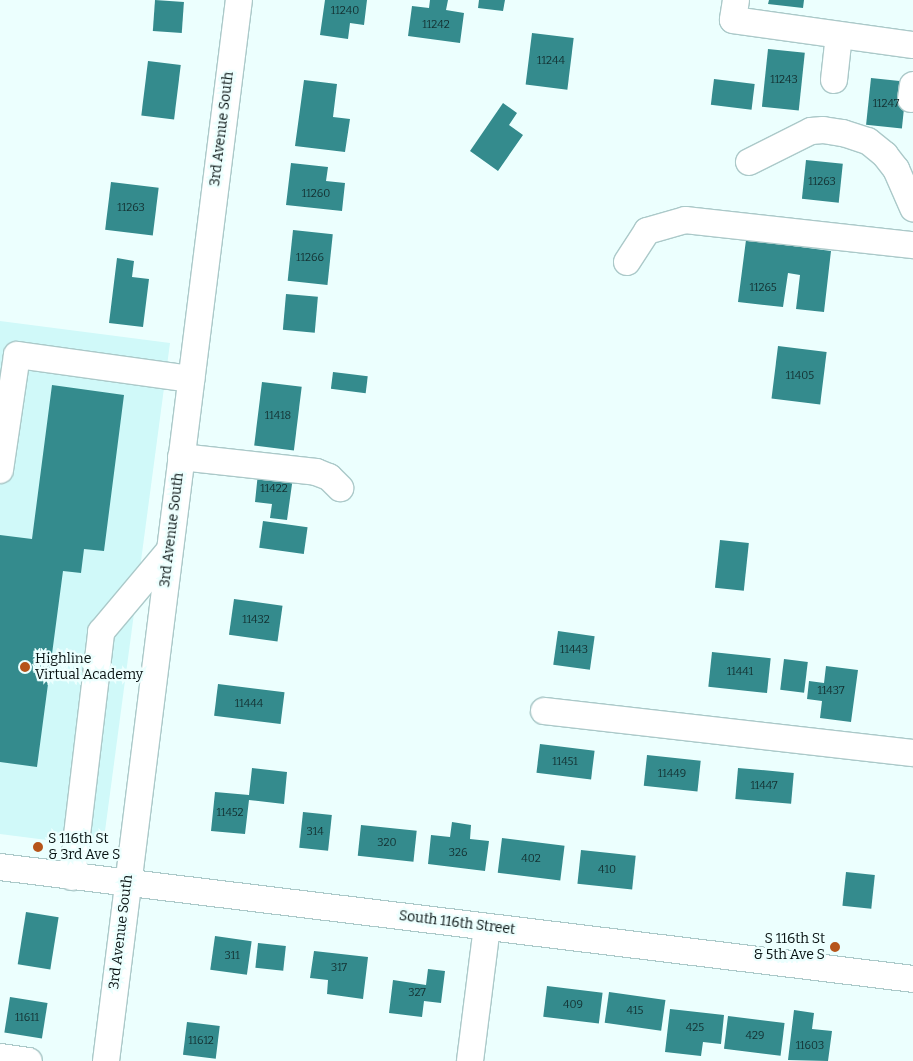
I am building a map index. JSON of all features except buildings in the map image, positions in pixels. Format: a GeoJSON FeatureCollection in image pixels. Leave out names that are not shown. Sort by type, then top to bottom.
{"type":"FeatureCollection","features":[{"type":"Feature","properties":{"kind":"street","name":"3rd Avenue South"},"geometry":{"type":"LineString","coordinates":[[106,1061],[239,0]]}},
{"type":"Feature","properties":{"kind":"street"},"geometry":{"type":"LineString","coordinates":[[736,0],[733,20],[913,45]]}},
{"type":"Feature","properties":{"kind":"street"},"geometry":{"type":"LineString","coordinates":[[834,80],[839,35]]}},
{"type":"Feature","properties":{"kind":"street"},"geometry":{"type":"LineString","coordinates":[[749,162],[811,131],[823,130],[843,133],[868,141],[885,155],[896,169],[913,208]]}},
{"type":"Feature","properties":{"kind":"street"},"geometry":{"type":"LineString","coordinates":[[627,262],[647,231],[685,220],[913,245]]}},
{"type":"Feature","properties":{"kind":"street"},"geometry":{"type":"LineString","coordinates":[[0,470],[17,355],[191,379]]}},
{"type":"Feature","properties":{"kind":"street"},"geometry":{"type":"LineString","coordinates":[[181,457],[316,472],[329,478],[340,488]]}},
{"type":"Feature","properties":{"kind":"street"},"geometry":{"type":"LineString","coordinates":[[72,877],[101,632],[169,551]]}},
{"type":"Feature","properties":{"kind":"street"},"geometry":{"type":"LineString","coordinates":[[544,712],[908,752]]}},
{"type":"Feature","properties":{"kind":"street"},"geometry":{"type":"LineString","coordinates":[[793,724],[886,737],[908,752]]}},
{"type":"Feature","properties":{"kind":"street","name":"South 116th Street"},"geometry":{"type":"LineString","coordinates":[[0,867],[913,979]]}},
{"type":"Feature","properties":{"kind":"street"},"geometry":{"type":"LineString","coordinates":[[470,1061],[487,926]]}},
{"type":"Feature","properties":{"kind":"street"},"geometry":{"type":"LineString","coordinates":[[0,1058],[29,1061]]}},
{"type":"Feature","properties":{"kind":"shaded area"},"geometry":{"type":"Polygon","coordinates":[[[0,321],[170,343],[105,831],[98,840],[86,845],[0,834],[0,321]]]}},
{"type":"Feature","properties":{"kind":"place","name":"Highline Virtual Academy"},"geometry":{"type":"Point","coordinates":[25,667]}},
{"type":"Feature","properties":{"kind":"place","name":"S 116th St & 3rd Ave S"},"geometry":{"type":"Point","coordinates":[38,847]}},
{"type":"Feature","properties":{"kind":"place","name":"S 116th St & 5th Ave S"},"geometry":{"type":"Point","coordinates":[835,947]}}]}
